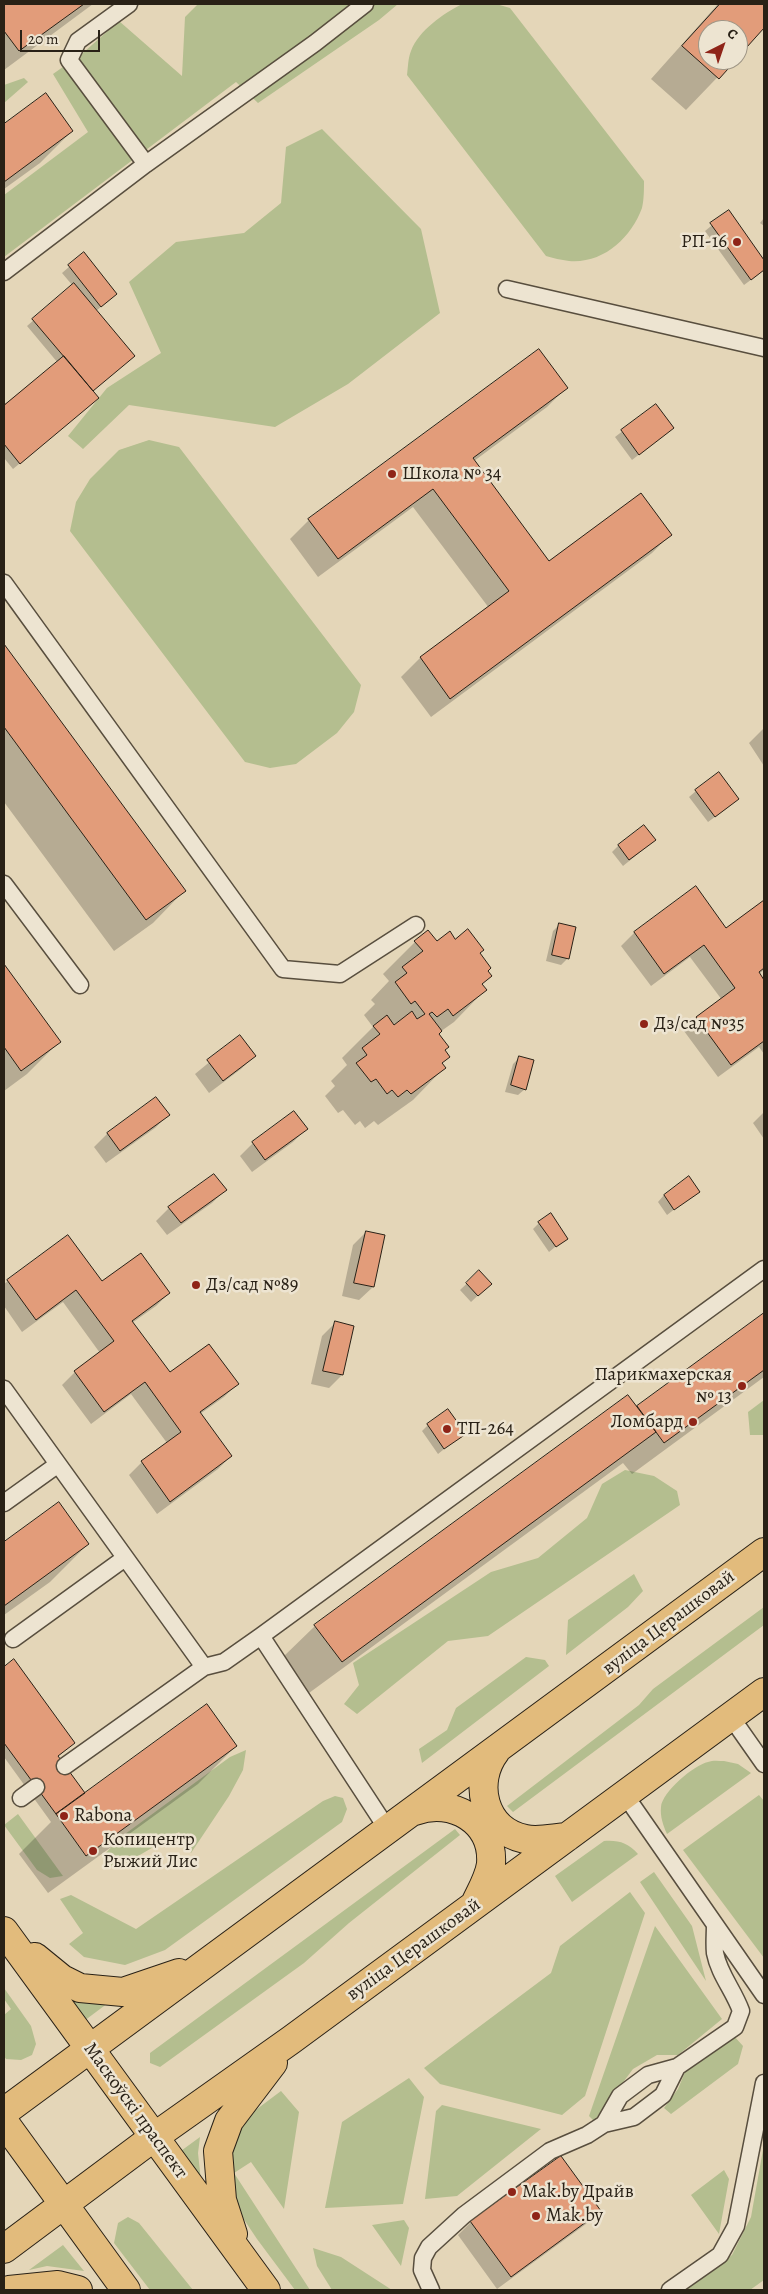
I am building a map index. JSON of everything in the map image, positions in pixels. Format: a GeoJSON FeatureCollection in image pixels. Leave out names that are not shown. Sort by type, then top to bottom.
{"type":"FeatureCollection","features":[{"type":"Feature","properties":{"kind":"main road","name":"вуліца Церашковай"},"geometry":{"type":"LineString","coordinates":[[4,2112],[764,1552]]}},
{"type":"Feature","properties":{"kind":"main road","name":"вуліца Церашковай"},"geometry":{"type":"LineString","coordinates":[[4,2249],[154,2137],[291,2040],[764,1692]]}},
{"type":"Feature","properties":{"kind":"main road"},"geometry":{"type":"LineString","coordinates":[[497,1750],[490,1760],[482,1784],[483,1797],[493,1819],[513,1835],[526,1839],[567,1837]]}},
{"type":"Feature","properties":{"kind":"main road"},"geometry":{"type":"LineString","coordinates":[[412,1812],[426,1807],[441,1806],[456,1809],[469,1816],[480,1827],[487,1839],[491,1865],[475,1905]]}},
{"type":"Feature","properties":{"kind":"main road"},"geometry":{"type":"LineString","coordinates":[[4,1927],[29,1953],[62,1979],[80,1988],[123,1992],[212,1959]]}},
{"type":"Feature","properties":{"kind":"main road","name":"Маскоўскі праспект"},"geometry":{"type":"LineString","coordinates":[[4,1931],[266,2290]]}},
{"type":"Feature","properties":{"kind":"main road"},"geometry":{"type":"LineString","coordinates":[[240,2256],[222,2200],[218,2151],[229,2121],[291,2040]]}},
{"type":"Feature","properties":{"kind":"main road"},"geometry":{"type":"LineString","coordinates":[[4,2122],[62,2205],[126,2290]]}},
{"type":"Feature","properties":{"kind":"main road"},"geometry":{"type":"LineString","coordinates":[[9,2290],[58,2285],[78,2290]]}},
{"type":"Feature","properties":{"kind":"lane"},"geometry":{"type":"LineString","coordinates":[[129,4],[78,41],[70,60],[146,164]]}},
{"type":"Feature","properties":{"kind":"lane"},"geometry":{"type":"LineString","coordinates":[[4,272],[146,164],[315,43],[365,4]]}},
{"type":"Feature","properties":{"kind":"lane"},"geometry":{"type":"LineString","coordinates":[[507,289],[764,348]]}},
{"type":"Feature","properties":{"kind":"lane"},"geometry":{"type":"LineString","coordinates":[[4,583],[283,969],[340,974],[416,925]]}},
{"type":"Feature","properties":{"kind":"lane"},"geometry":{"type":"LineString","coordinates":[[4,884],[80,986]]}},
{"type":"Feature","properties":{"kind":"lane"},"geometry":{"type":"LineString","coordinates":[[65,1766],[204,1667],[224,1662],[261,1636],[764,1269]]}},
{"type":"Feature","properties":{"kind":"lane"},"geometry":{"type":"LineString","coordinates":[[4,1389],[204,1667]]}},
{"type":"Feature","properties":{"kind":"lane"},"geometry":{"type":"LineString","coordinates":[[4,1504],[57,1465]]}},
{"type":"Feature","properties":{"kind":"lane"},"geometry":{"type":"LineString","coordinates":[[14,1639],[125,1558]]}},
{"type":"Feature","properties":{"kind":"lane"},"geometry":{"type":"LineString","coordinates":[[261,1636],[388,1830]]}},
{"type":"Feature","properties":{"kind":"lane"},"geometry":{"type":"LineString","coordinates":[[731,1717],[764,1764]]}},
{"type":"Feature","properties":{"kind":"lane"},"geometry":{"type":"LineString","coordinates":[[21,1798],[36,1787]]}},
{"type":"Feature","properties":{"kind":"lane"},"geometry":{"type":"LineString","coordinates":[[625,1795],[764,1995]]}},
{"type":"Feature","properties":{"kind":"lane"},"geometry":{"type":"LineString","coordinates":[[604,2124],[620,2096],[648,2075],[677,2068],[735,2027],[741,2010],[735,1994],[724,1979],[716,1953],[715,1925]]}},
{"type":"Feature","properties":{"kind":"lane"},"geometry":{"type":"LineString","coordinates":[[431,2290],[422,2270],[423,2258],[429,2247],[464,2214],[550,2150],[587,2135],[604,2124],[634,2118],[663,2096],[677,2068]]}},
{"type":"Feature","properties":{"kind":"lane"},"geometry":{"type":"LineString","coordinates":[[670,2290],[720,2255],[736,2226],[764,2082]]}},
{"type":"Feature","properties":{"kind":"green space"},"geometry":{"type":"Polygon","coordinates":[[[198,4],[398,4],[379,20],[258,103],[236,82],[4,257],[4,195],[88,132],[53,74],[84,52],[119,21],[182,76],[185,17],[198,4]]]}},
{"type":"Feature","properties":{"kind":"green space"},"geometry":{"type":"Polygon","coordinates":[[[462,4],[496,4],[510,8],[644,181],[643,205],[637,219],[623,239],[604,253],[581,261],[569,261],[546,256],[407,75],[410,54],[420,36],[440,18],[462,4]]]}},
{"type":"Feature","properties":{"kind":"green space"},"geometry":{"type":"Polygon","coordinates":[[[24,78],[28,82],[4,103],[4,85],[24,78]]]}},
{"type":"Feature","properties":{"kind":"green space"},"geometry":{"type":"Polygon","coordinates":[[[322,129],[421,229],[440,313],[348,384],[275,427],[129,405],[83,449],[68,436],[107,388],[161,353],[129,282],[176,242],[244,233],[281,203],[286,147],[322,129]]]}},
{"type":"Feature","properties":{"kind":"green space"},"geometry":{"type":"Polygon","coordinates":[[[149,440],[179,447],[361,685],[354,712],[337,733],[296,764],[270,768],[245,762],[70,531],[76,502],[90,479],[119,450],[149,440]]]}},
{"type":"Feature","properties":{"kind":"green space"},"geometry":{"type":"Polygon","coordinates":[[[764,1400],[764,1435],[750,1435],[748,1412],[764,1400]]]}},
{"type":"Feature","properties":{"kind":"green space"},"geometry":{"type":"Polygon","coordinates":[[[625,1470],[654,1476],[677,1491],[680,1505],[488,1636],[448,1641],[357,1714],[344,1704],[359,1685],[353,1663],[491,1572],[538,1558],[587,1518],[602,1484],[625,1470]]]}},
{"type":"Feature","properties":{"kind":"green space"},"geometry":{"type":"Polygon","coordinates":[[[634,1574],[643,1591],[628,1607],[566,1655],[568,1620],[634,1574]]]}},
{"type":"Feature","properties":{"kind":"green space"},"geometry":{"type":"Polygon","coordinates":[[[764,1607],[764,1625],[513,1812],[507,1806],[639,1705],[653,1689],[764,1607]]]}},
{"type":"Feature","properties":{"kind":"green space"},"geometry":{"type":"Polygon","coordinates":[[[526,1657],[545,1660],[549,1666],[422,1763],[419,1749],[447,1730],[456,1708],[526,1657]]]}},
{"type":"Feature","properties":{"kind":"green space"},"geometry":{"type":"Polygon","coordinates":[[[246,1750],[243,1770],[229,1796],[191,1853],[179,1832],[121,1866],[107,1867],[103,1856],[121,1837],[230,1757],[246,1750]]]}},
{"type":"Feature","properties":{"kind":"green space"},"geometry":{"type":"Polygon","coordinates":[[[710,1761],[738,1764],[751,1773],[667,1834],[662,1820],[661,1807],[667,1794],[695,1768],[710,1761]]]}},
{"type":"Feature","properties":{"kind":"green space"},"geometry":{"type":"Polygon","coordinates":[[[759,1795],[764,1801],[764,1958],[683,1850],[759,1795]]]}},
{"type":"Feature","properties":{"kind":"green space"},"geometry":{"type":"Polygon","coordinates":[[[335,1796],[343,1798],[347,1809],[342,1822],[165,1950],[125,1965],[84,1957],[69,1944],[83,1933],[60,1899],[71,1895],[136,1929],[323,1801],[335,1796]]]}},
{"type":"Feature","properties":{"kind":"green space"},"geometry":{"type":"Polygon","coordinates":[[[18,1814],[63,1876],[50,1878],[37,1870],[4,1825],[18,1814]]]}},
{"type":"Feature","properties":{"kind":"green space"},"geometry":{"type":"Polygon","coordinates":[[[455,1829],[460,1835],[349,1923],[304,1963],[160,2067],[150,2063],[150,2053],[455,1829]]]}},
{"type":"Feature","properties":{"kind":"green space"},"geometry":{"type":"Polygon","coordinates":[[[604,1841],[623,1843],[631,1847],[638,1854],[572,1902],[555,1876],[604,1841]]]}},
{"type":"Feature","properties":{"kind":"green space"},"geometry":{"type":"Polygon","coordinates":[[[654,1872],[692,1926],[706,1981],[640,1882],[654,1872]]]}},
{"type":"Feature","properties":{"kind":"green space"},"geometry":{"type":"Polygon","coordinates":[[[630,1892],[645,1913],[585,2096],[562,2115],[440,2084],[424,2068],[551,1973],[560,1946],[630,1892]]]}},
{"type":"Feature","properties":{"kind":"green space"},"geometry":{"type":"Polygon","coordinates":[[[655,1926],[722,2019],[678,2055],[657,2055],[633,2069],[594,2121],[589,2116],[655,1926]]]}},
{"type":"Feature","properties":{"kind":"green space"},"geometry":{"type":"Polygon","coordinates":[[[49,1983],[112,2000],[80,2024],[49,1983]]]}},
{"type":"Feature","properties":{"kind":"green space"},"geometry":{"type":"Polygon","coordinates":[[[4,1988],[31,2026],[36,2044],[32,2055],[21,2060],[6,2059],[4,2056],[4,2015],[11,2009],[4,1999],[4,1988]]]}},
{"type":"Feature","properties":{"kind":"green space"},"geometry":{"type":"Polygon","coordinates":[[[734,2036],[743,2046],[738,2064],[671,2114],[664,2108],[678,2089],[685,2072],[734,2036]]]}},
{"type":"Feature","properties":{"kind":"green space"},"geometry":{"type":"Polygon","coordinates":[[[409,2078],[424,2097],[403,2204],[325,2208],[342,2122],[409,2078]]]}},
{"type":"Feature","properties":{"kind":"green space"},"geometry":{"type":"Polygon","coordinates":[[[281,2091],[299,2112],[284,2209],[251,2162],[234,2173],[310,2290],[295,2290],[257,2239],[237,2209],[229,2178],[231,2142],[249,2115],[281,2091]]]}},
{"type":"Feature","properties":{"kind":"green space"},"geometry":{"type":"Polygon","coordinates":[[[442,2105],[541,2129],[457,2196],[425,2199],[436,2111],[442,2105]]]}},
{"type":"Feature","properties":{"kind":"green space"},"geometry":{"type":"Polygon","coordinates":[[[200,2137],[198,2153],[201,2181],[174,2156],[200,2137]]]}},
{"type":"Feature","properties":{"kind":"green space"},"geometry":{"type":"Polygon","coordinates":[[[764,2144],[764,2280],[750,2290],[685,2290],[732,2255],[751,2217],[764,2144]]]}},
{"type":"Feature","properties":{"kind":"green space"},"geometry":{"type":"Polygon","coordinates":[[[724,2170],[729,2179],[719,2234],[691,2195],[724,2170]]]}},
{"type":"Feature","properties":{"kind":"green space"},"geometry":{"type":"Polygon","coordinates":[[[128,2217],[139,2223],[193,2290],[150,2290],[114,2243],[118,2223],[128,2217]]]}},
{"type":"Feature","properties":{"kind":"green space"},"geometry":{"type":"Polygon","coordinates":[[[404,2220],[409,2228],[401,2266],[372,2225],[404,2220]]]}},
{"type":"Feature","properties":{"kind":"green space"},"geometry":{"type":"Polygon","coordinates":[[[63,2245],[84,2271],[47,2266],[29,2270],[63,2245]]]}},
{"type":"Feature","properties":{"kind":"green space"},"geometry":{"type":"Polygon","coordinates":[[[313,2248],[341,2257],[392,2290],[332,2290],[317,2266],[313,2248]]]}},
{"type":"Feature","properties":{"kind":"building"},"geometry":{"type":"Polygon","coordinates":[[[4,4],[84,4],[19,51],[4,31],[4,4]]]}},
{"type":"Feature","properties":{"kind":"building"},"geometry":{"type":"Polygon","coordinates":[[[720,4],[764,4],[764,28],[748,46],[748,20],[706,20],[720,4]]]}},
{"type":"Feature","properties":{"kind":"building"},"geometry":{"type":"Polygon","coordinates":[[[698,28],[698,60],[682,46],[698,28]]]}},
{"type":"Feature","properties":{"kind":"building"},"geometry":{"type":"Polygon","coordinates":[[[709,70],[727,70],[719,79],[709,70]]]}},
{"type":"Feature","properties":{"kind":"building"},"geometry":{"type":"Polygon","coordinates":[[[46,93],[73,131],[4,182],[4,124],[46,93]]]}},
{"type":"Feature","properties":{"kind":"building","name":"РП-16"},"geometry":{"type":"Polygon","coordinates":[[[729,210],[764,260],[764,270],[751,280],[710,223],[729,210]]]}},
{"type":"Feature","properties":{"kind":"building"},"geometry":{"type":"Polygon","coordinates":[[[84,252],[117,294],[101,307],[68,265],[84,252]]]}},
{"type":"Feature","properties":{"kind":"building"},"geometry":{"type":"Polygon","coordinates":[[[74,283],[135,356],[93,391],[32,319],[74,283]]]}},
{"type":"Feature","properties":{"kind":"building"},"geometry":{"type":"Polygon","coordinates":[[[539,349],[568,388],[473,458],[549,561],[641,493],[672,535],[450,699],[420,657],[509,591],[433,489],[338,559],[308,519],[539,349]]]}},
{"type":"Feature","properties":{"kind":"building"},"geometry":{"type":"Polygon","coordinates":[[[64,356],[99,398],[20,464],[4,444],[4,402],[5,404],[64,356]]]}},
{"type":"Feature","properties":{"kind":"building"},"geometry":{"type":"Polygon","coordinates":[[[656,404],[674,428],[639,455],[621,430],[656,404]]]}},
{"type":"Feature","properties":{"kind":"building"},"geometry":{"type":"Polygon","coordinates":[[[4,644],[186,891],[146,920],[4,727],[4,644]]]}},
{"type":"Feature","properties":{"kind":"building"},"geometry":{"type":"Polygon","coordinates":[[[719,772],[739,799],[715,817],[695,790],[719,772]]]}},
{"type":"Feature","properties":{"kind":"building"},"geometry":{"type":"Polygon","coordinates":[[[644,825],[656,840],[629,860],[618,845],[644,825]]]}},
{"type":"Feature","properties":{"kind":"building"},"geometry":{"type":"Polygon","coordinates":[[[696,886],[726,928],[764,900],[764,968],[759,972],[764,980],[764,1041],[731,1065],[696,1017],[735,988],[704,945],[664,974],[634,932],[696,886]]]}},
{"type":"Feature","properties":{"kind":"building"},"geometry":{"type":"Polygon","coordinates":[[[559,923],[576,927],[569,959],[552,955],[559,923]]]}},
{"type":"Feature","properties":{"kind":"building"},"geometry":{"type":"Polygon","coordinates":[[[468,929],[484,950],[480,953],[491,968],[488,971],[492,976],[482,984],[487,990],[453,1016],[448,1009],[437,1017],[432,1012],[429,1014],[442,1031],[439,1034],[449,1047],[445,1050],[450,1057],[442,1063],[446,1068],[411,1094],[407,1090],[398,1097],[392,1090],[387,1094],[376,1079],[371,1082],[356,1063],[367,1055],[362,1048],[380,1034],[373,1026],[387,1015],[394,1025],[412,1011],[417,1019],[425,1014],[415,1001],[411,1004],[395,982],[407,973],[402,967],[423,951],[414,941],[428,930],[437,941],[450,931],[455,939],[468,929]]]}},
{"type":"Feature","properties":{"kind":"building"},"geometry":{"type":"Polygon","coordinates":[[[4,964],[61,1042],[21,1071],[4,1047],[4,964]]]}},
{"type":"Feature","properties":{"kind":"building"},"geometry":{"type":"Polygon","coordinates":[[[240,1035],[256,1056],[223,1081],[207,1060],[240,1035]]]}},
{"type":"Feature","properties":{"kind":"building"},"geometry":{"type":"Polygon","coordinates":[[[519,1056],[534,1060],[526,1090],[511,1085],[519,1056]]]}},
{"type":"Feature","properties":{"kind":"building"},"geometry":{"type":"Polygon","coordinates":[[[156,1097],[170,1115],[120,1151],[107,1133],[156,1097]]]}},
{"type":"Feature","properties":{"kind":"building"},"geometry":{"type":"Polygon","coordinates":[[[294,1111],[308,1129],[265,1160],[252,1142],[294,1111]]]}},
{"type":"Feature","properties":{"kind":"building"},"geometry":{"type":"Polygon","coordinates":[[[214,1174],[227,1190],[181,1223],[168,1207],[214,1174]]]}},
{"type":"Feature","properties":{"kind":"building"},"geometry":{"type":"Polygon","coordinates":[[[689,1176],[700,1192],[674,1210],[664,1195],[689,1176]]]}},
{"type":"Feature","properties":{"kind":"building"},"geometry":{"type":"Polygon","coordinates":[[[551,1213],[568,1239],[556,1247],[538,1222],[551,1213]]]}},
{"type":"Feature","properties":{"kind":"building"},"geometry":{"type":"Polygon","coordinates":[[[366,1231],[385,1235],[374,1287],[354,1283],[366,1231]]]}},
{"type":"Feature","properties":{"kind":"building"},"geometry":{"type":"Polygon","coordinates":[[[68,1235],[102,1281],[141,1253],[170,1293],[132,1321],[170,1372],[209,1344],[239,1384],[200,1412],[232,1456],[170,1502],[141,1461],[181,1432],[145,1382],[104,1412],[74,1371],[114,1341],[76,1290],[36,1320],[7,1280],[68,1235]]]}},
{"type":"Feature","properties":{"kind":"building"},"geometry":{"type":"Polygon","coordinates":[[[479,1270],[492,1284],[478,1296],[466,1283],[479,1270]]]}},
{"type":"Feature","properties":{"kind":"building"},"geometry":{"type":"Polygon","coordinates":[[[764,1313],[764,1370],[664,1443],[637,1406],[764,1313]]]}},
{"type":"Feature","properties":{"kind":"building"},"geometry":{"type":"Polygon","coordinates":[[[335,1321],[354,1326],[343,1375],[323,1371],[335,1321]]]}},
{"type":"Feature","properties":{"kind":"building"},"geometry":{"type":"Polygon","coordinates":[[[628,1395],[656,1432],[342,1662],[314,1625],[628,1395]]]}},
{"type":"Feature","properties":{"kind":"building","name":"ТП-264"},"geometry":{"type":"Polygon","coordinates":[[[448,1409],[466,1434],[444,1449],[427,1424],[448,1409]]]}},
{"type":"Feature","properties":{"kind":"building"},"geometry":{"type":"Polygon","coordinates":[[[59,1502],[89,1544],[4,1606],[4,1542],[59,1502]]]}},
{"type":"Feature","properties":{"kind":"building"},"geometry":{"type":"Polygon","coordinates":[[[14,1659],[75,1743],[58,1756],[85,1793],[56,1814],[4,1743],[4,1667],[14,1659]]]}},
{"type":"Feature","properties":{"kind":"building"},"geometry":{"type":"Polygon","coordinates":[[[207,1704],[237,1746],[86,1856],[56,1814],[207,1704]]]}},
{"type":"Feature","properties":{"kind":"building","name":"Mak.by"},"geometry":{"type":"Polygon","coordinates":[[[561,2156],[601,2211],[511,2277],[470,2221],[561,2156]]]}},
{"type":"Feature","properties":{"kind":"place","name":"РП-16"},"geometry":{"type":"Point","coordinates":[737,242]}},
{"type":"Feature","properties":{"kind":"place","name":"Школа № 34"},"geometry":{"type":"Point","coordinates":[392,474]}},
{"type":"Feature","properties":{"kind":"place","name":"Дз/сад №35"},"geometry":{"type":"Point","coordinates":[644,1024]}},
{"type":"Feature","properties":{"kind":"place","name":"Дз/сад №89"},"geometry":{"type":"Point","coordinates":[196,1285]}},
{"type":"Feature","properties":{"kind":"place","name":"Парикмахерская № 13"},"geometry":{"type":"Point","coordinates":[742,1386]}},
{"type":"Feature","properties":{"kind":"place","name":"Ломбард"},"geometry":{"type":"Point","coordinates":[693,1422]}},
{"type":"Feature","properties":{"kind":"place","name":"ТП-264"},"geometry":{"type":"Point","coordinates":[447,1429]}},
{"type":"Feature","properties":{"kind":"place","name":"Rabona"},"geometry":{"type":"Point","coordinates":[64,1816]}},
{"type":"Feature","properties":{"kind":"place","name":"Копицентр Рыжий Лис"},"geometry":{"type":"Point","coordinates":[93,1851]}},
{"type":"Feature","properties":{"kind":"place","name":"Маk.by Драйв"},"geometry":{"type":"Point","coordinates":[512,2192]}},
{"type":"Feature","properties":{"kind":"place","name":"Mak.by"},"geometry":{"type":"Point","coordinates":[536,2216]}}]}
